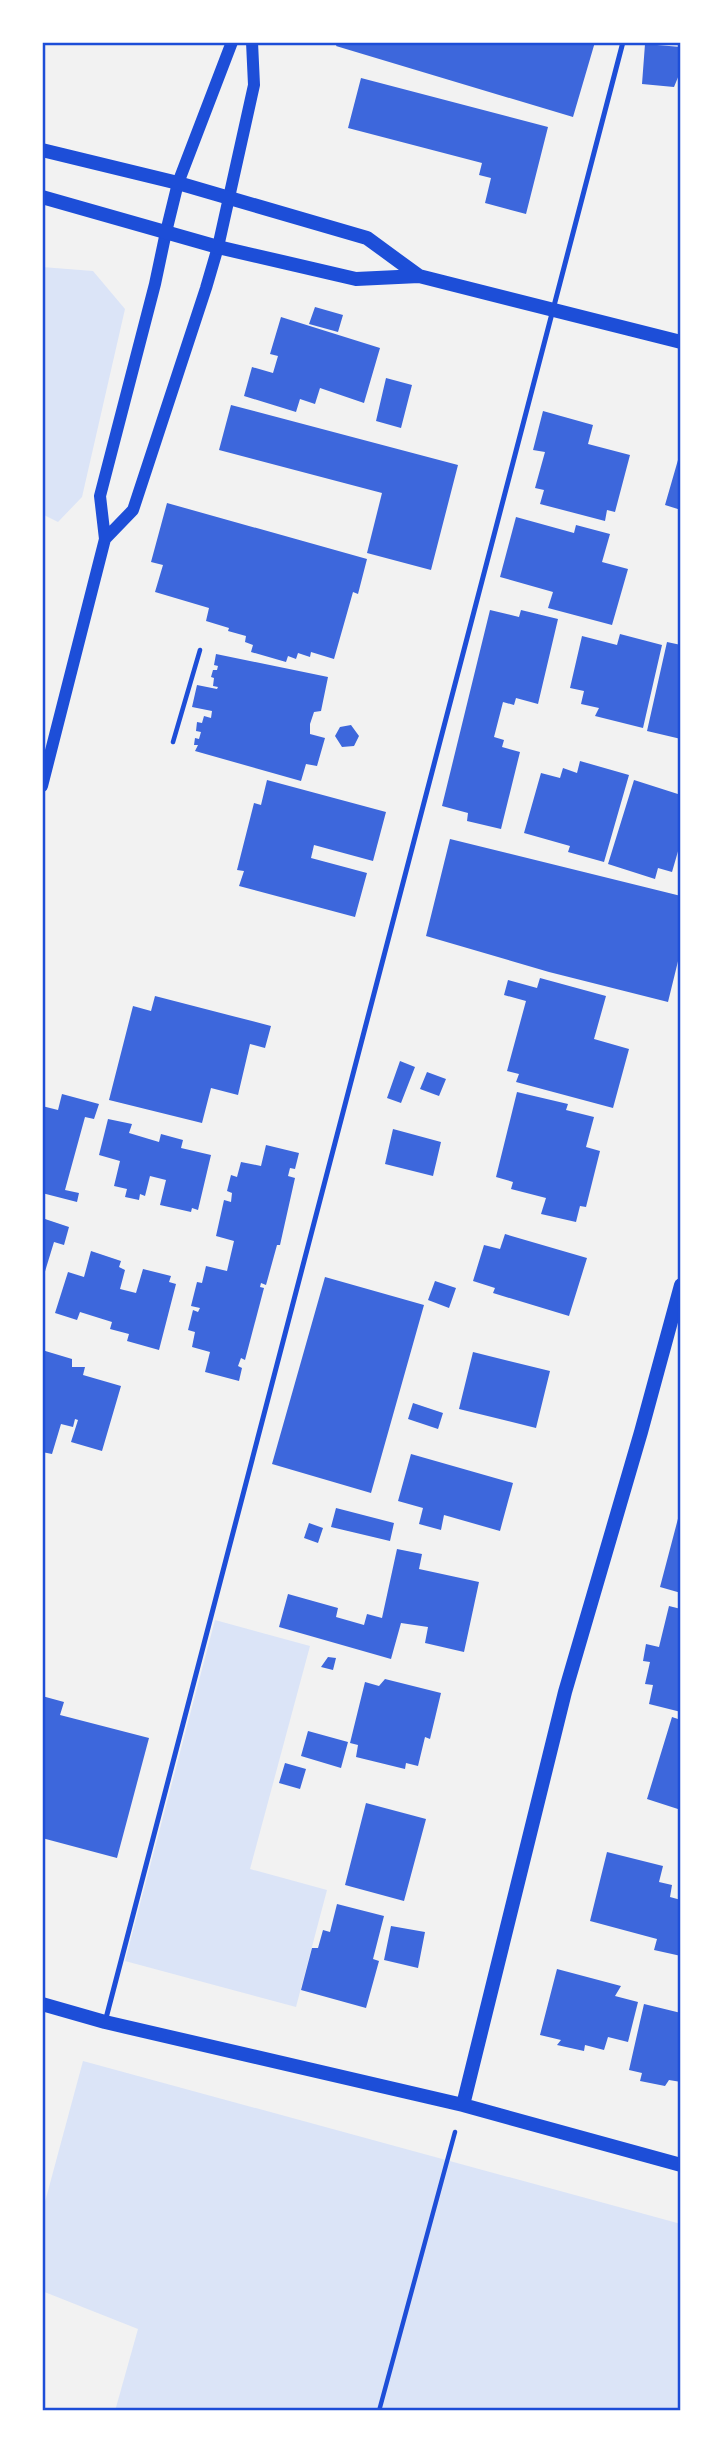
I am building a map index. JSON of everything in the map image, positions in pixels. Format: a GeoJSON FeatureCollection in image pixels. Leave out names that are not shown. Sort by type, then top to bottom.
{"type":"FeatureCollection","features":[{"type":"Feature","properties":{"kind":"main road"},"geometry":{"type":"LineString","coordinates":[[42,150],[178,183],[366,238],[419,276]]}},
{"type":"Feature","properties":{"kind":"main road"},"geometry":{"type":"LineString","coordinates":[[42,197],[218,247],[356,279],[419,276],[681,342]]}},
{"type":"Feature","properties":{"kind":"main road"},"geometry":{"type":"LineString","coordinates":[[463,2105],[565,1692],[681,1285]]}},
{"type":"Feature","properties":{"kind":"main road"},"geometry":{"type":"LineString","coordinates":[[42,2004],[105,2022],[463,2105],[681,2165]]}},
{"type":"Feature","properties":{"kind":"street"},"geometry":{"type":"LineString","coordinates":[[42,786],[105,539],[100,496],[155,284],[178,183],[232,42]]}},
{"type":"Feature","properties":{"kind":"street"},"geometry":{"type":"LineString","coordinates":[[105,539],[133,510],[218,247],[254,85],[252,42]]}},
{"type":"Feature","properties":{"kind":"lane"},"geometry":{"type":"LineString","coordinates":[[105,2022],[624,42]]}},
{"type":"Feature","properties":{"kind":"path"},"geometry":{"type":"LineString","coordinates":[[173,742],[200,650]]}},
{"type":"Feature","properties":{"kind":"path"},"geometry":{"type":"LineString","coordinates":[[379,2411],[463,2105]]}},
{"type":"Feature","properties":{"kind":"shaded area"},"geometry":{"type":"Polygon","coordinates":[[[42,267],[93,271],[125,309],[82,497],[58,522],[42,514],[42,267]]]}},
{"type":"Feature","properties":{"kind":"shaded area"},"geometry":{"type":"Polygon","coordinates":[[[215,1620],[310,1646],[250,1869],[327,1890],[296,2007],[125,1961],[215,1620]]]}},
{"type":"Feature","properties":{"kind":"shaded area"},"geometry":{"type":"Polygon","coordinates":[[[83,2061],[681,2224],[681,2411],[115,2411],[138,2329],[42,2291],[42,2213],[83,2061]]]}},
{"type":"Feature","properties":{"kind":"building"},"geometry":{"type":"Polygon","coordinates":[[[338,42],[595,42],[573,117],[336,46],[338,42]]]}},
{"type":"Feature","properties":{"kind":"building"},"geometry":{"type":"Polygon","coordinates":[[[645,44],[681,47],[681,70],[674,87],[642,84],[645,44]]]}},
{"type":"Feature","properties":{"kind":"building"},"geometry":{"type":"Polygon","coordinates":[[[361,78],[548,127],[526,214],[485,203],[491,178],[479,175],[482,163],[348,128],[361,78]]]}},
{"type":"Feature","properties":{"kind":"building"},"geometry":{"type":"Polygon","coordinates":[[[315,307],[343,315],[338,332],[309,324],[315,307]]]}},
{"type":"Feature","properties":{"kind":"building"},"geometry":{"type":"Polygon","coordinates":[[[281,317],[380,348],[364,403],[320,388],[315,404],[300,399],[296,412],[244,396],[252,367],[273,373],[278,356],[270,354],[281,317]]]}},
{"type":"Feature","properties":{"kind":"building"},"geometry":{"type":"Polygon","coordinates":[[[386,378],[412,385],[401,428],[376,421],[386,378]]]}},
{"type":"Feature","properties":{"kind":"building"},"geometry":{"type":"Polygon","coordinates":[[[231,405],[458,465],[431,570],[367,553],[382,493],[219,450],[231,405]]]}},
{"type":"Feature","properties":{"kind":"building"},"geometry":{"type":"Polygon","coordinates":[[[543,411],[593,425],[588,444],[630,455],[615,512],[607,510],[605,521],[540,504],[544,490],[535,488],[545,452],[533,450],[543,411]]]}},
{"type":"Feature","properties":{"kind":"building"},"geometry":{"type":"Polygon","coordinates":[[[681,453],[681,510],[665,505],[681,453]]]}},
{"type":"Feature","properties":{"kind":"building"},"geometry":{"type":"Polygon","coordinates":[[[167,503],[367,559],[358,594],[353,592],[334,659],[311,652],[310,657],[298,653],[296,659],[288,656],[286,662],[251,652],[253,645],[245,642],[246,636],[206,621],[209,608],[155,592],[163,565],[151,562],[167,503]]]}},
{"type":"Feature","properties":{"kind":"building"},"geometry":{"type":"Polygon","coordinates":[[[516,517],[574,533],[576,525],[610,534],[602,562],[628,569],[612,625],[548,608],[553,592],[500,577],[516,517]]]}},
{"type":"Feature","properties":{"kind":"building"},"geometry":{"type":"Polygon","coordinates":[[[490,610],[519,617],[521,610],[558,619],[538,704],[516,698],[514,705],[503,702],[494,737],[504,740],[502,747],[520,752],[501,829],[467,821],[468,813],[442,806],[490,610]]]}},
{"type":"Feature","properties":{"kind":"building"},"geometry":{"type":"Polygon","coordinates":[[[620,634],[662,645],[643,728],[595,716],[599,708],[581,704],[584,691],[570,688],[582,636],[617,645],[620,634]]]}},
{"type":"Feature","properties":{"kind":"building"},"geometry":{"type":"Polygon","coordinates":[[[667,642],[681,645],[681,739],[647,731],[667,642]]]}},
{"type":"Feature","properties":{"kind":"building"},"geometry":{"type":"Polygon","coordinates":[[[216,654],[328,677],[321,711],[314,712],[310,724],[310,734],[325,738],[317,766],[306,764],[301,781],[195,751],[198,745],[194,745],[195,738],[199,739],[201,732],[196,731],[197,722],[202,723],[204,716],[211,718],[212,711],[192,707],[197,685],[218,687],[213,686],[214,678],[211,677],[218,666],[214,665],[216,654]]]}},
{"type":"Feature","properties":{"kind":"building"},"geometry":{"type":"Polygon","coordinates":[[[351,725],[359,736],[354,746],[342,747],[335,736],[340,727],[351,725]]]}},
{"type":"Feature","properties":{"kind":"building"},"geometry":{"type":"Polygon","coordinates":[[[580,761],[629,775],[604,862],[568,852],[570,846],[524,833],[541,773],[560,778],[563,768],[577,773],[580,761]]]}},
{"type":"Feature","properties":{"kind":"building"},"geometry":{"type":"Polygon","coordinates":[[[267,780],[386,812],[373,861],[314,845],[311,858],[367,873],[355,917],[239,886],[244,871],[237,870],[254,803],[261,805],[267,780]]]}},
{"type":"Feature","properties":{"kind":"building"},"geometry":{"type":"Polygon","coordinates":[[[634,780],[681,795],[681,841],[672,872],[658,868],[655,879],[608,864],[634,780]]]}},
{"type":"Feature","properties":{"kind":"building"},"geometry":{"type":"Polygon","coordinates":[[[450,839],[681,896],[681,949],[668,1002],[549,972],[426,936],[450,839]]]}},
{"type":"Feature","properties":{"kind":"building"},"geometry":{"type":"Polygon","coordinates":[[[540,978],[606,996],[594,1039],[629,1049],[613,1108],[516,1082],[519,1074],[507,1071],[526,1001],[504,995],[508,980],[537,988],[540,978]]]}},
{"type":"Feature","properties":{"kind":"building"},"geometry":{"type":"Polygon","coordinates":[[[155,996],[271,1026],[265,1048],[250,1044],[238,1095],[211,1088],[202,1123],[109,1100],[133,1006],[151,1011],[155,996]]]}},
{"type":"Feature","properties":{"kind":"building"},"geometry":{"type":"Polygon","coordinates":[[[400,1061],[415,1067],[401,1103],[387,1098],[400,1061]]]}},
{"type":"Feature","properties":{"kind":"building"},"geometry":{"type":"Polygon","coordinates":[[[427,1072],[446,1079],[439,1096],[420,1089],[427,1072]]]}},
{"type":"Feature","properties":{"kind":"building"},"geometry":{"type":"Polygon","coordinates":[[[517,1092],[568,1104],[566,1110],[594,1117],[586,1147],[600,1151],[586,1207],[580,1206],[576,1222],[541,1214],[546,1198],[511,1189],[513,1182],[496,1177],[517,1092]]]}},
{"type":"Feature","properties":{"kind":"building"},"geometry":{"type":"Polygon","coordinates":[[[62,1094],[99,1104],[94,1119],[85,1117],[65,1190],[79,1193],[77,1202],[42,1193],[42,1106],[58,1110],[62,1094]]]}},
{"type":"Feature","properties":{"kind":"building"},"geometry":{"type":"Polygon","coordinates":[[[108,1119],[132,1124],[129,1133],[159,1142],[161,1134],[183,1140],[181,1148],[211,1155],[198,1210],[192,1208],[191,1212],[160,1205],[166,1180],[150,1176],[145,1196],[140,1194],[139,1200],[125,1197],[127,1189],[114,1186],[120,1161],[99,1155],[108,1119]]]}},
{"type":"Feature","properties":{"kind":"building"},"geometry":{"type":"Polygon","coordinates":[[[393,1129],[441,1142],[433,1176],[385,1164],[393,1129]]]}},
{"type":"Feature","properties":{"kind":"building"},"geometry":{"type":"Polygon","coordinates":[[[266,1145],[299,1153],[295,1169],[290,1168],[288,1176],[295,1178],[280,1245],[277,1245],[266,1285],[261,1283],[260,1287],[264,1288],[245,1360],[241,1358],[238,1366],[242,1368],[239,1381],[205,1372],[210,1352],[192,1347],[195,1332],[188,1330],[193,1310],[198,1312],[200,1308],[191,1306],[197,1282],[202,1283],[206,1266],[227,1271],[234,1241],[216,1236],[224,1200],[231,1202],[232,1193],[227,1191],[231,1175],[237,1177],[241,1162],[261,1166],[266,1145]]]}},
{"type":"Feature","properties":{"kind":"building"},"geometry":{"type":"Polygon","coordinates":[[[42,1218],[69,1227],[64,1245],[54,1242],[43,1278],[42,1218]]]}},
{"type":"Feature","properties":{"kind":"building"},"geometry":{"type":"Polygon","coordinates":[[[505,1234],[587,1258],[569,1316],[493,1293],[495,1288],[473,1281],[484,1245],[500,1249],[505,1234]]]}},
{"type":"Feature","properties":{"kind":"building"},"geometry":{"type":"Polygon","coordinates":[[[91,1251],[121,1261],[119,1267],[125,1270],[120,1289],[136,1293],[143,1269],[171,1276],[169,1282],[176,1284],[159,1350],[127,1341],[129,1334],[110,1329],[112,1322],[80,1312],[77,1320],[55,1313],[68,1272],[84,1277],[91,1251]]]}},
{"type":"Feature","properties":{"kind":"building"},"geometry":{"type":"Polygon","coordinates":[[[325,1277],[424,1305],[371,1493],[272,1464],[325,1277]]]}},
{"type":"Feature","properties":{"kind":"building"},"geometry":{"type":"Polygon","coordinates":[[[435,1281],[456,1288],[449,1308],[428,1300],[435,1281]]]}},
{"type":"Feature","properties":{"kind":"building"},"geometry":{"type":"Polygon","coordinates":[[[42,1350],[72,1359],[72,1367],[85,1367],[83,1375],[121,1386],[102,1451],[71,1442],[78,1420],[75,1419],[73,1427],[61,1424],[52,1454],[42,1452],[42,1350]]]}},
{"type":"Feature","properties":{"kind":"building"},"geometry":{"type":"Polygon","coordinates":[[[473,1352],[550,1371],[536,1428],[459,1409],[473,1352]]]}},
{"type":"Feature","properties":{"kind":"building"},"geometry":{"type":"Polygon","coordinates":[[[413,1403],[443,1413],[438,1429],[408,1419],[413,1403]]]}},
{"type":"Feature","properties":{"kind":"building"},"geometry":{"type":"Polygon","coordinates":[[[411,1454],[513,1483],[500,1531],[444,1515],[441,1530],[419,1524],[423,1508],[398,1501],[411,1454]]]}},
{"type":"Feature","properties":{"kind":"building"},"geometry":{"type":"Polygon","coordinates":[[[336,1508],[394,1523],[390,1541],[331,1527],[336,1508]]]}},
{"type":"Feature","properties":{"kind":"building"},"geometry":{"type":"Polygon","coordinates":[[[681,1512],[681,1593],[660,1587],[681,1512]]]}},
{"type":"Feature","properties":{"kind":"building"},"geometry":{"type":"Polygon","coordinates":[[[309,1523],[323,1528],[318,1543],[304,1538],[309,1523]]]}},
{"type":"Feature","properties":{"kind":"building"},"geometry":{"type":"Polygon","coordinates":[[[397,1549],[422,1554],[419,1569],[479,1582],[464,1652],[425,1643],[428,1627],[401,1623],[391,1659],[279,1627],[288,1594],[338,1608],[336,1617],[364,1625],[367,1614],[382,1618],[397,1549]]]}},
{"type":"Feature","properties":{"kind":"building"},"geometry":{"type":"Polygon","coordinates":[[[669,1606],[681,1609],[681,1712],[649,1704],[653,1685],[645,1684],[650,1662],[643,1661],[646,1644],[659,1647],[669,1606]]]}},
{"type":"Feature","properties":{"kind":"building"},"geometry":{"type":"Polygon","coordinates":[[[328,1657],[336,1658],[333,1670],[321,1667],[328,1657]]]}},
{"type":"Feature","properties":{"kind":"building"},"geometry":{"type":"Polygon","coordinates":[[[385,1679],[441,1693],[430,1739],[425,1737],[418,1766],[406,1763],[405,1769],[356,1757],[358,1745],[350,1743],[365,1682],[379,1686],[385,1679]]]}},
{"type":"Feature","properties":{"kind":"building"},"geometry":{"type":"Polygon","coordinates":[[[42,1696],[64,1702],[60,1715],[149,1738],[117,1858],[42,1838],[42,1696]]]}},
{"type":"Feature","properties":{"kind":"building"},"geometry":{"type":"Polygon","coordinates":[[[672,1717],[681,1720],[681,1810],[647,1799],[672,1717]]]}},
{"type":"Feature","properties":{"kind":"building"},"geometry":{"type":"Polygon","coordinates":[[[308,1731],[348,1742],[341,1768],[301,1756],[308,1731]]]}},
{"type":"Feature","properties":{"kind":"building"},"geometry":{"type":"Polygon","coordinates":[[[285,1763],[306,1769],[300,1789],[279,1783],[285,1763]]]}},
{"type":"Feature","properties":{"kind":"building"},"geometry":{"type":"Polygon","coordinates":[[[366,1803],[426,1819],[404,1901],[345,1885],[366,1803]]]}},
{"type":"Feature","properties":{"kind":"building"},"geometry":{"type":"Polygon","coordinates":[[[607,1852],[663,1866],[659,1882],[672,1885],[670,1897],[681,1900],[681,1956],[654,1950],[657,1939],[590,1921],[607,1852]]]}},
{"type":"Feature","properties":{"kind":"building"},"geometry":{"type":"Polygon","coordinates":[[[337,1904],[384,1916],[373,1959],[379,1961],[366,2008],[301,1990],[312,1948],[318,1948],[323,1930],[330,1932],[337,1904]]]}},
{"type":"Feature","properties":{"kind":"building"},"geometry":{"type":"Polygon","coordinates":[[[391,1926],[425,1932],[418,1968],[384,1960],[391,1926]]]}},
{"type":"Feature","properties":{"kind":"building"},"geometry":{"type":"Polygon","coordinates":[[[557,1969],[621,1986],[615,1996],[638,2002],[628,2042],[608,2037],[604,2050],[585,2045],[584,2051],[557,2045],[561,2040],[540,2035],[557,1969]]]}},
{"type":"Feature","properties":{"kind":"building"},"geometry":{"type":"Polygon","coordinates":[[[644,2004],[681,2013],[681,2082],[669,2080],[665,2086],[640,2081],[642,2073],[629,2070],[644,2004]]]}}]}
